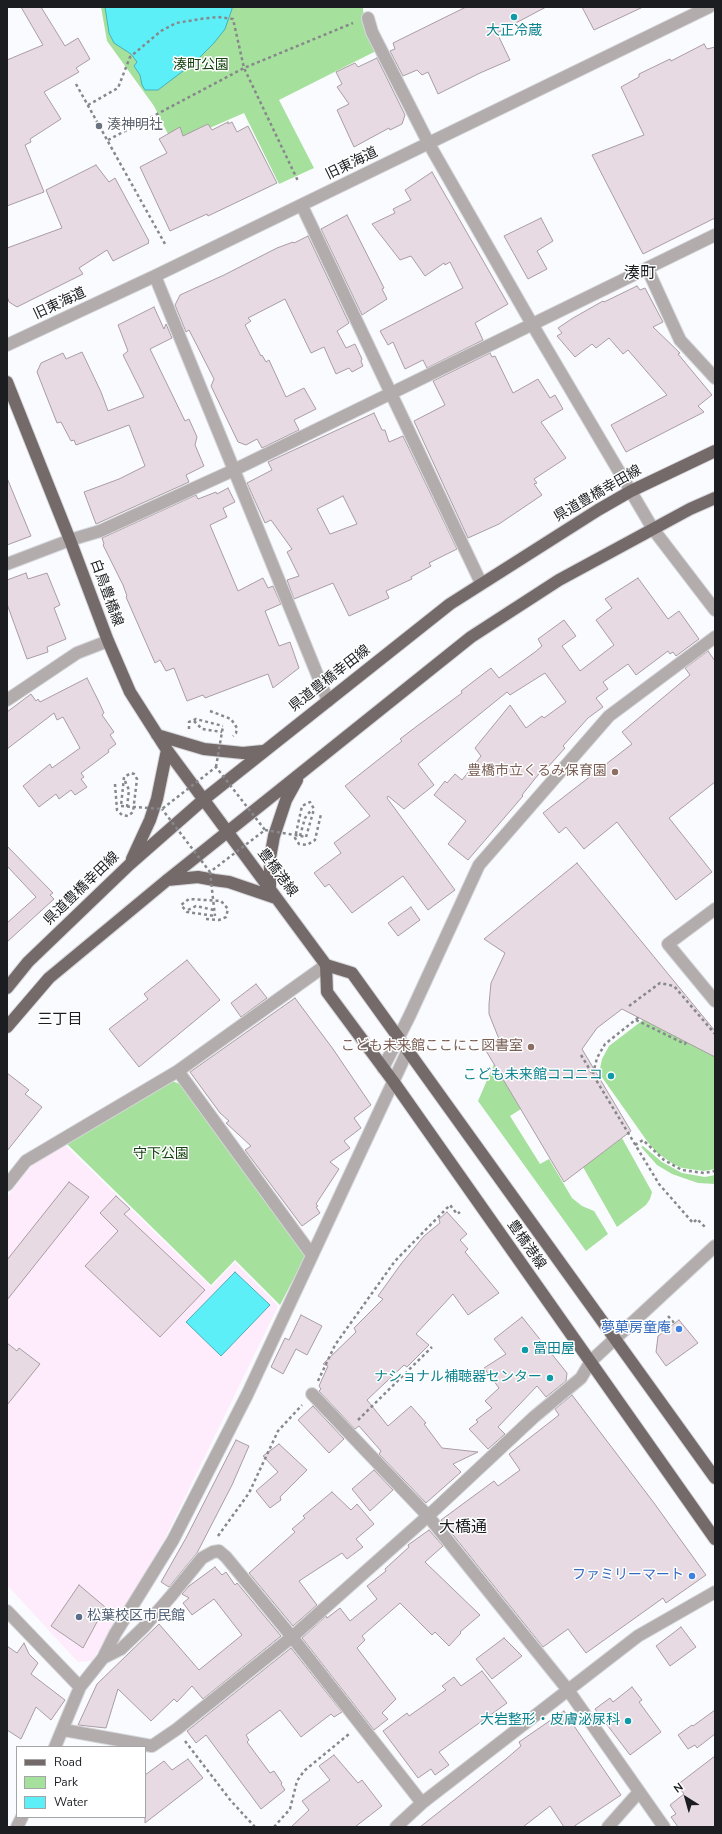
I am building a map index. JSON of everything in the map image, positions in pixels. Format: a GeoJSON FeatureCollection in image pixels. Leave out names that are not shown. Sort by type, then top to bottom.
{"type":"FeatureCollection","features":[{"type":"Feature","properties":{"kind":"main road","name":"白鳥豊橋線"},"geometry":{"type":"LineString","coordinates":[[7,382],[70,540],[108,641],[130,692],[167,750],[203,800]]}},
{"type":"Feature","properties":{"kind":"main road","name":"県道豊橋幸田線"},"geometry":{"type":"LineString","coordinates":[[7,988],[28,962],[129,865],[203,800],[450,604],[481,583],[631,491],[715,451]]}},
{"type":"Feature","properties":{"kind":"main road"},"geometry":{"type":"LineString","coordinates":[[7,1027],[49,978],[166,880],[471,638],[559,580],[653,529],[715,498]]}},
{"type":"Feature","properties":{"kind":"main road"},"geometry":{"type":"LineString","coordinates":[[157,735],[204,749],[243,753],[263,751]]}},
{"type":"Feature","properties":{"kind":"main road"},"geometry":{"type":"LineString","coordinates":[[129,865],[143,838],[157,799],[167,750]]}},
{"type":"Feature","properties":{"kind":"main road"},"geometry":{"type":"LineString","coordinates":[[166,880],[198,877],[229,882],[273,894],[270,858],[274,836],[286,800],[301,774]]}},
{"type":"Feature","properties":{"kind":"main road","name":"豊橋港線"},"geometry":{"type":"LineString","coordinates":[[203,800],[326,965],[327,992],[393,1081],[715,1539]]}},
{"type":"Feature","properties":{"kind":"main road","name":"豊橋港線"},"geometry":{"type":"LineString","coordinates":[[326,965],[352,973],[715,1478]]}},
{"type":"Feature","properties":{"kind":"street","name":"旧東海道"},"geometry":{"type":"LineString","coordinates":[[7,345],[302,206],[708,7]]}},
{"type":"Feature","properties":{"kind":"street"},"geometry":{"type":"LineString","coordinates":[[368,18],[372,32],[429,144],[532,324],[653,529],[715,610]]}},
{"type":"Feature","properties":{"kind":"street"},"geometry":{"type":"LineString","coordinates":[[302,206],[481,583]]}},
{"type":"Feature","properties":{"kind":"street"},"geometry":{"type":"LineString","coordinates":[[7,564],[70,540],[100,531],[234,470],[715,235]]}},
{"type":"Feature","properties":{"kind":"street"},"geometry":{"type":"LineString","coordinates":[[647,268],[680,340],[715,378]]}},
{"type":"Feature","properties":{"kind":"street"},"geometry":{"type":"LineString","coordinates":[[155,276],[328,701]]}},
{"type":"Feature","properties":{"kind":"street"},"geometry":{"type":"LineString","coordinates":[[383,1068],[399,1038],[479,865],[609,716],[715,637]]}},
{"type":"Feature","properties":{"kind":"street"},"geometry":{"type":"LineString","coordinates":[[7,700],[77,653],[108,641]]}},
{"type":"Feature","properties":{"kind":"street"},"geometry":{"type":"LineString","coordinates":[[715,909],[668,944],[715,1001]]}},
{"type":"Feature","properties":{"kind":"street"},"geometry":{"type":"LineString","coordinates":[[7,1185],[26,1160],[178,1071],[326,965]]}},
{"type":"Feature","properties":{"kind":"street"},"geometry":{"type":"LineString","coordinates":[[56,1746],[64,1730],[80,1687],[103,1658],[115,1634],[174,1540],[247,1396],[408,1050]]}},
{"type":"Feature","properties":{"kind":"street"},"geometry":{"type":"LineString","coordinates":[[178,1071],[312,1255]]}},
{"type":"Feature","properties":{"kind":"street"},"geometry":{"type":"LineString","coordinates":[[64,1730],[152,1746],[177,1729],[292,1637],[428,1516],[534,1417],[581,1378],[591,1361],[715,1246]]}},
{"type":"Feature","properties":{"kind":"street"},"geometry":{"type":"LineString","coordinates":[[312,1394],[428,1516],[568,1690],[664,1827]]}},
{"type":"Feature","properties":{"kind":"street"},"geometry":{"type":"LineString","coordinates":[[103,1658],[121,1649],[171,1596],[192,1568],[202,1558],[213,1552],[219,1551],[226,1557],[292,1637],[422,1803]]}},
{"type":"Feature","properties":{"kind":"street"},"geometry":{"type":"LineString","coordinates":[[396,1827],[422,1803],[638,1636],[715,1592]]}},
{"type":"Feature","properties":{"kind":"street"},"geometry":{"type":"LineString","coordinates":[[7,1611],[80,1687]]}},
{"type":"Feature","properties":{"kind":"street"},"geometry":{"type":"LineString","coordinates":[[608,1827],[639,1792]]}},
{"type":"Feature","properties":{"kind":"street"},"geometry":{"type":"LineString","coordinates":[[17,1827],[22,1818]]}},
{"type":"Feature","properties":{"kind":"path"},"geometry":{"type":"LineString","coordinates":[[88,106],[118,88],[130,57],[161,31],[176,23],[218,16],[233,19],[244,68],[298,181]]}},
{"type":"Feature","properties":{"kind":"path"},"geometry":{"type":"LineString","coordinates":[[108,140],[244,68],[368,18]]}},
{"type":"Feature","properties":{"kind":"path"},"geometry":{"type":"LineString","coordinates":[[76,84],[165,244]]}},
{"type":"Feature","properties":{"kind":"path"},"geometry":{"type":"LineString","coordinates":[[210,711],[231,719],[237,728],[236,733],[228,739],[215,737]]}},
{"type":"Feature","properties":{"kind":"path"},"geometry":{"type":"LineString","coordinates":[[115,784],[117,810],[122,815],[128,816],[133,812],[137,780],[136,776],[130,773],[126,774],[122,780],[121,806],[127,807],[162,809],[216,767],[223,726],[196,719],[189,722],[190,731]]}},
{"type":"Feature","properties":{"kind":"path"},"geometry":{"type":"LineString","coordinates":[[194,722],[202,729],[222,732]]}},
{"type":"Feature","properties":{"kind":"path"},"geometry":{"type":"LineString","coordinates":[[216,767],[265,830],[300,836],[306,837],[314,809],[310,802],[302,806],[295,838],[299,844],[307,845],[314,840],[321,814]]}},
{"type":"Feature","properties":{"kind":"path"},"geometry":{"type":"LineString","coordinates":[[125,781],[129,790],[127,807]]}},
{"type":"Feature","properties":{"kind":"path"},"geometry":{"type":"LineString","coordinates":[[162,809],[210,872],[214,910],[215,916],[187,912],[182,905],[189,899],[221,902],[228,909],[226,917],[219,920],[206,919]]}},
{"type":"Feature","properties":{"kind":"path"},"geometry":{"type":"LineString","coordinates":[[300,836],[305,818],[312,809]]}},
{"type":"Feature","properties":{"kind":"path"},"geometry":{"type":"LineString","coordinates":[[210,872],[265,830]]}},
{"type":"Feature","properties":{"kind":"path"},"geometry":{"type":"LineString","coordinates":[[188,910],[196,906],[214,910]]}},
{"type":"Feature","properties":{"kind":"path"},"geometry":{"type":"LineString","coordinates":[[630,1006],[650,989],[660,983],[674,986],[715,1034]]}},
{"type":"Feature","properties":{"kind":"path"},"geometry":{"type":"LineString","coordinates":[[593,1074],[597,1058],[605,1044],[639,1017]]}},
{"type":"Feature","properties":{"kind":"path"},"geometry":{"type":"LineString","coordinates":[[636,1020],[685,1044],[686,1042]]}},
{"type":"Feature","properties":{"kind":"path"},"geometry":{"type":"LineString","coordinates":[[581,1055],[658,1184],[693,1223],[697,1219],[706,1228]]}},
{"type":"Feature","properties":{"kind":"path"},"geometry":{"type":"LineString","coordinates":[[635,1145],[643,1140],[664,1160],[682,1170],[704,1173],[715,1171]]}},
{"type":"Feature","properties":{"kind":"path"},"geometry":{"type":"LineString","coordinates":[[213,1552],[216,1540],[249,1493],[278,1431],[312,1394],[335,1345],[395,1261],[450,1205],[457,1214],[460,1212]]}},
{"type":"Feature","properties":{"kind":"path"},"geometry":{"type":"LineString","coordinates":[[668,1316],[675,1324]]}},
{"type":"Feature","properties":{"kind":"path"},"geometry":{"type":"LineString","coordinates":[[347,1430],[432,1347]]}},
{"type":"Feature","properties":{"kind":"path"},"geometry":{"type":"LineString","coordinates":[[274,1827],[290,1809],[297,1781],[304,1771],[360,1725]]}},
{"type":"Feature","properties":{"kind":"path"},"geometry":{"type":"LineString","coordinates":[[177,1729],[231,1801],[254,1827]]}},
{"type":"Feature","properties":{"kind":"shaded area"},"geometry":{"type":"Polygon","coordinates":[[[65,1145],[211,1287],[235,1262],[278,1306],[163,1542],[92,1661],[78,1662],[7,1585],[7,1197],[34,1163],[65,1145]]]}},
{"type":"Feature","properties":{"kind":"green space","name":"湊町公園"},"geometry":{"type":"Polygon","coordinates":[[[101,7],[363,7],[364,25],[376,51],[279,100],[314,168],[279,184],[244,113],[173,144],[154,106],[107,41],[101,7]]]}},
{"type":"Feature","properties":{"kind":"green space"},"geometry":{"type":"Polygon","coordinates":[[[643,1020],[715,1039],[715,1169],[704,1171],[682,1168],[673,1164],[656,1152],[599,1073],[602,1059],[609,1046],[643,1020]]]}},
{"type":"Feature","properties":{"kind":"green space"},"geometry":{"type":"Polygon","coordinates":[[[494,1064],[521,1109],[510,1116],[540,1164],[549,1159],[572,1198],[582,1206],[594,1211],[608,1234],[586,1251],[478,1101],[494,1064]]]}},
{"type":"Feature","properties":{"kind":"green space","name":"守下公園"},"geometry":{"type":"Polygon","coordinates":[[[172,1081],[180,1084],[306,1255],[280,1305],[235,1260],[211,1285],[67,1144],[172,1081]]]}},
{"type":"Feature","properties":{"kind":"green space"},"geometry":{"type":"Polygon","coordinates":[[[622,1138],[652,1192],[646,1205],[617,1227],[583,1167],[622,1138]]]}},
{"type":"Feature","properties":{"kind":"green space"},"geometry":{"type":"Polygon","coordinates":[[[643,1146],[662,1162],[682,1173],[705,1177],[715,1175],[715,1184],[698,1183],[672,1174],[657,1165],[641,1147],[643,1146]]]}},
{"type":"Feature","properties":{"kind":"water"},"geometry":{"type":"Polygon","coordinates":[[[105,7],[232,7],[232,9],[225,29],[214,43],[195,62],[158,90],[145,90],[142,85],[140,75],[134,66],[137,62],[131,54],[114,43],[109,33],[105,7]]]}},
{"type":"Feature","properties":{"kind":"water"},"geometry":{"type":"Polygon","coordinates":[[[235,1272],[270,1305],[221,1356],[186,1322],[235,1272]]]}},
{"type":"Feature","properties":{"kind":"building"},"geometry":{"type":"Polygon","coordinates":[[[21,7],[41,7],[65,46],[78,38],[90,59],[76,68],[79,72],[44,92],[61,119],[30,139],[31,142],[25,145],[44,192],[7,206],[7,60],[43,45],[21,7]]]}},
{"type":"Feature","properties":{"kind":"building"},"geometry":{"type":"Polygon","coordinates":[[[466,7],[546,7],[497,33],[510,60],[438,94],[428,72],[422,75],[417,70],[403,76],[390,51],[395,49],[393,43],[466,7]]]}},
{"type":"Feature","properties":{"kind":"building"},"geometry":{"type":"Polygon","coordinates":[[[582,7],[643,7],[594,30],[582,7]]]}},
{"type":"Feature","properties":{"kind":"building"},"geometry":{"type":"Polygon","coordinates":[[[704,44],[707,49],[715,47],[715,218],[643,254],[592,155],[644,135],[621,87],[639,77],[639,74],[670,59],[671,61],[704,44]]]}},
{"type":"Feature","properties":{"kind":"building"},"geometry":{"type":"Polygon","coordinates":[[[377,58],[405,115],[402,124],[390,130],[389,128],[354,147],[337,110],[349,104],[337,87],[342,84],[336,72],[355,63],[358,67],[377,58]]]}},
{"type":"Feature","properties":{"kind":"building"},"geometry":{"type":"Polygon","coordinates":[[[228,122],[228,124],[232,122],[237,132],[248,126],[277,183],[208,216],[207,214],[170,231],[140,167],[167,153],[159,139],[180,127],[183,136],[208,124],[212,130],[228,122]]]}},
{"type":"Feature","properties":{"kind":"building"},"geometry":{"type":"Polygon","coordinates":[[[96,165],[109,182],[115,178],[149,243],[113,261],[107,250],[79,268],[83,274],[17,307],[9,302],[7,296],[7,248],[62,228],[46,190],[96,165]]]}},
{"type":"Feature","properties":{"kind":"building"},"geometry":{"type":"Polygon","coordinates":[[[432,172],[508,304],[475,323],[483,340],[427,368],[423,360],[405,369],[393,342],[388,345],[380,331],[463,288],[450,262],[445,265],[444,263],[425,276],[411,256],[400,260],[372,224],[395,213],[393,209],[411,200],[405,190],[432,172]]]}},
{"type":"Feature","properties":{"kind":"building"},"geometry":{"type":"Polygon","coordinates":[[[347,215],[384,288],[382,289],[387,299],[362,315],[321,229],[347,215]]]}},
{"type":"Feature","properties":{"kind":"building"},"geometry":{"type":"Polygon","coordinates":[[[541,218],[553,241],[537,251],[547,269],[528,279],[504,236],[541,218]]]}},
{"type":"Feature","properties":{"kind":"building"},"geometry":{"type":"Polygon","coordinates":[[[308,236],[349,323],[337,331],[346,348],[355,344],[362,359],[361,361],[363,366],[352,372],[349,368],[336,374],[324,347],[311,353],[285,299],[248,318],[251,321],[245,325],[261,356],[262,355],[266,362],[269,360],[286,397],[304,388],[316,409],[294,420],[299,430],[262,448],[257,439],[246,445],[238,442],[211,386],[214,379],[189,330],[186,332],[175,305],[180,295],[277,248],[293,242],[294,243],[308,236]]]}},
{"type":"Feature","properties":{"kind":"building"},"geometry":{"type":"Polygon","coordinates":[[[637,286],[640,290],[645,288],[663,322],[653,327],[680,353],[678,354],[712,395],[698,406],[704,412],[626,452],[611,425],[667,395],[628,350],[623,354],[609,338],[596,348],[592,344],[575,357],[557,336],[562,333],[558,328],[573,318],[603,301],[604,302],[637,286]]]}},
{"type":"Feature","properties":{"kind":"building"},"geometry":{"type":"Polygon","coordinates":[[[154,307],[164,329],[166,324],[172,338],[150,349],[185,421],[189,419],[197,437],[195,445],[204,466],[186,475],[189,482],[96,524],[84,492],[119,479],[145,466],[129,425],[76,445],[74,440],[71,441],[61,422],[57,423],[37,372],[41,363],[63,353],[66,359],[82,352],[101,392],[108,411],[144,397],[123,355],[128,351],[118,325],[154,307]]]}},
{"type":"Feature","properties":{"kind":"building"},"geometry":{"type":"Polygon","coordinates":[[[490,353],[492,357],[495,356],[513,393],[538,379],[550,398],[555,395],[563,409],[541,422],[566,458],[534,479],[537,483],[534,484],[542,495],[499,524],[468,538],[414,421],[445,405],[433,381],[490,353]]]}},
{"type":"Feature","properties":{"kind":"building"},"geometry":{"type":"Polygon","coordinates":[[[374,413],[382,430],[385,430],[389,442],[403,436],[457,549],[429,563],[431,566],[411,577],[412,579],[386,591],[389,598],[349,616],[333,583],[294,599],[287,580],[299,576],[287,552],[292,549],[271,520],[265,523],[247,483],[272,470],[268,462],[374,413]],[[343,496],[317,509],[330,534],[357,524],[343,496]]]}},
{"type":"Feature","properties":{"kind":"building"},"geometry":{"type":"Polygon","coordinates":[[[7,478],[31,536],[7,545],[7,478]]]}},
{"type":"Feature","properties":{"kind":"building"},"geometry":{"type":"Polygon","coordinates":[[[228,488],[235,502],[223,508],[227,517],[210,525],[238,591],[263,578],[268,588],[273,586],[281,604],[265,611],[279,646],[290,642],[299,668],[273,688],[268,674],[205,698],[203,695],[187,701],[174,668],[166,671],[160,660],[155,663],[126,597],[127,596],[123,585],[103,545],[102,538],[196,495],[198,499],[216,492],[217,494],[228,488]]]}},
{"type":"Feature","properties":{"kind":"building"},"geometry":{"type":"Polygon","coordinates":[[[26,573],[28,579],[47,573],[60,605],[54,608],[66,639],[47,647],[48,652],[27,659],[7,604],[7,580],[26,573]]]}},
{"type":"Feature","properties":{"kind":"building"},"geometry":{"type":"Polygon","coordinates":[[[638,578],[668,619],[679,611],[699,639],[676,656],[673,652],[670,654],[668,651],[636,675],[628,664],[603,682],[608,689],[596,698],[603,707],[588,718],[563,746],[565,748],[548,767],[546,765],[522,795],[523,796],[468,860],[448,844],[466,821],[434,795],[445,781],[447,783],[455,774],[462,780],[481,756],[475,748],[510,705],[526,728],[542,716],[544,718],[566,702],[545,673],[510,695],[507,692],[418,764],[434,785],[404,809],[388,796],[387,798],[455,890],[428,910],[403,876],[352,913],[329,884],[325,887],[314,873],[341,853],[334,843],[370,816],[345,786],[402,741],[400,739],[462,693],[461,691],[491,668],[499,678],[535,652],[542,646],[538,639],[564,620],[576,636],[562,646],[580,671],[614,645],[596,620],[612,608],[605,599],[638,578]]]}},
{"type":"Feature","properties":{"kind":"building"},"geometry":{"type":"Polygon","coordinates":[[[708,651],[715,661],[715,782],[669,818],[712,872],[676,900],[617,822],[584,849],[566,827],[559,833],[543,813],[632,744],[622,732],[690,675],[685,668],[708,651]]]}},
{"type":"Feature","properties":{"kind":"building"},"geometry":{"type":"Polygon","coordinates":[[[87,678],[104,713],[102,715],[114,732],[110,735],[116,744],[108,750],[109,752],[81,773],[84,777],[81,779],[87,787],[75,795],[71,790],[59,799],[56,794],[39,807],[23,786],[50,764],[52,768],[80,748],[63,717],[57,720],[54,713],[7,749],[7,712],[31,694],[36,701],[38,699],[40,702],[87,678]]]}},
{"type":"Feature","properties":{"kind":"building"},"geometry":{"type":"Polygon","coordinates":[[[7,846],[53,893],[50,895],[54,899],[7,942],[7,923],[36,897],[7,866],[7,846]]]}},
{"type":"Feature","properties":{"kind":"building","name":"こども未来館ココニコ"},"geometry":{"type":"Polygon","coordinates":[[[577,863],[715,1031],[715,1057],[622,1009],[597,1028],[582,1049],[631,1131],[564,1182],[485,1049],[499,1039],[489,1014],[489,1004],[491,983],[505,953],[484,939],[577,863]]]}},
{"type":"Feature","properties":{"kind":"building"},"geometry":{"type":"Polygon","coordinates":[[[411,907],[420,920],[398,936],[388,923],[411,907]]]}},
{"type":"Feature","properties":{"kind":"building"},"geometry":{"type":"Polygon","coordinates":[[[187,960],[220,1000],[139,1067],[109,1029],[148,999],[144,994],[187,960]]]}},
{"type":"Feature","properties":{"kind":"building"},"geometry":{"type":"Polygon","coordinates":[[[256,984],[267,998],[241,1017],[231,1003],[256,984]]]}},
{"type":"Feature","properties":{"kind":"building"},"geometry":{"type":"Polygon","coordinates":[[[295,998],[333,1049],[371,1105],[354,1118],[361,1128],[344,1141],[350,1148],[330,1162],[339,1169],[316,1204],[318,1206],[316,1207],[320,1213],[302,1226],[245,1150],[251,1146],[226,1123],[229,1121],[220,1113],[190,1072],[295,998]]]}},
{"type":"Feature","properties":{"kind":"building"},"geometry":{"type":"Polygon","coordinates":[[[7,1073],[29,1090],[25,1094],[42,1107],[7,1151],[7,1073]]]}},
{"type":"Feature","properties":{"kind":"building"},"geometry":{"type":"Polygon","coordinates":[[[69,1182],[89,1197],[7,1300],[7,1260],[69,1182]]]}},
{"type":"Feature","properties":{"kind":"building"},"geometry":{"type":"Polygon","coordinates":[[[116,1196],[130,1209],[124,1214],[205,1290],[160,1337],[85,1266],[118,1231],[100,1213],[116,1196]]]}},
{"type":"Feature","properties":{"kind":"building"},"geometry":{"type":"Polygon","coordinates":[[[447,1212],[467,1234],[460,1240],[468,1249],[465,1252],[499,1293],[468,1315],[453,1294],[416,1334],[429,1345],[407,1367],[404,1365],[367,1400],[388,1426],[411,1406],[426,1423],[424,1424],[442,1448],[478,1452],[453,1464],[461,1472],[426,1503],[379,1454],[381,1451],[359,1426],[355,1429],[319,1391],[321,1389],[319,1386],[328,1366],[323,1364],[356,1332],[354,1328],[383,1299],[378,1296],[401,1264],[424,1236],[440,1223],[439,1219],[447,1212]]]}},
{"type":"Feature","properties":{"kind":"building"},"geometry":{"type":"Polygon","coordinates":[[[301,1315],[322,1326],[307,1355],[296,1349],[283,1374],[271,1367],[285,1338],[289,1340],[301,1315]]]}},
{"type":"Feature","properties":{"kind":"building"},"geometry":{"type":"Polygon","coordinates":[[[522,1317],[567,1373],[566,1381],[546,1397],[537,1386],[498,1427],[505,1434],[488,1449],[469,1429],[478,1422],[476,1420],[492,1408],[485,1401],[499,1388],[484,1368],[506,1354],[494,1339],[522,1317]]]}},
{"type":"Feature","properties":{"kind":"building"},"geometry":{"type":"Polygon","coordinates":[[[679,1320],[698,1343],[666,1366],[656,1352],[658,1336],[679,1320]]]}},
{"type":"Feature","properties":{"kind":"building"},"geometry":{"type":"Polygon","coordinates":[[[7,1343],[17,1351],[19,1348],[40,1364],[7,1405],[7,1343]]]}},
{"type":"Feature","properties":{"kind":"building"},"geometry":{"type":"Polygon","coordinates":[[[572,1395],[654,1503],[706,1575],[666,1603],[663,1598],[586,1653],[568,1629],[543,1647],[441,1520],[494,1481],[498,1486],[520,1470],[509,1454],[559,1415],[555,1409],[572,1395]]]}},
{"type":"Feature","properties":{"kind":"building"},"geometry":{"type":"Polygon","coordinates":[[[313,1406],[344,1439],[329,1453],[298,1420],[313,1406]]]}},
{"type":"Feature","properties":{"kind":"building"},"geometry":{"type":"Polygon","coordinates":[[[236,1440],[249,1446],[232,1485],[197,1553],[169,1587],[161,1582],[186,1538],[236,1440]]]}},
{"type":"Feature","properties":{"kind":"building"},"geometry":{"type":"Polygon","coordinates":[[[279,1444],[307,1470],[280,1497],[281,1500],[270,1508],[256,1491],[278,1472],[263,1456],[279,1444]]]}},
{"type":"Feature","properties":{"kind":"building"},"geometry":{"type":"Polygon","coordinates":[[[374,1470],[393,1490],[370,1511],[352,1489],[374,1470]]]}},
{"type":"Feature","properties":{"kind":"building"},"geometry":{"type":"Polygon","coordinates":[[[332,1492],[351,1510],[357,1504],[374,1524],[356,1539],[363,1547],[347,1559],[342,1553],[299,1581],[317,1605],[293,1626],[249,1573],[295,1532],[292,1529],[305,1518],[303,1516],[332,1492]]]}},
{"type":"Feature","properties":{"kind":"building"},"geometry":{"type":"Polygon","coordinates":[[[429,1530],[443,1546],[425,1562],[480,1615],[460,1632],[461,1633],[449,1646],[435,1632],[432,1635],[400,1603],[362,1636],[365,1640],[357,1648],[396,1699],[382,1713],[388,1719],[374,1730],[302,1638],[326,1616],[327,1618],[340,1608],[350,1621],[377,1599],[367,1586],[386,1571],[385,1569],[409,1547],[408,1545],[429,1530]]]}},
{"type":"Feature","properties":{"kind":"building"},"geometry":{"type":"Polygon","coordinates":[[[215,1567],[222,1575],[226,1572],[235,1585],[237,1583],[281,1636],[203,1699],[192,1686],[177,1702],[174,1699],[151,1721],[118,1689],[106,1728],[78,1725],[97,1684],[159,1624],[199,1670],[242,1635],[214,1599],[192,1615],[183,1603],[189,1598],[182,1594],[189,1586],[215,1567]]]}},
{"type":"Feature","properties":{"kind":"building","name":"松葉校区市民館"},"geometry":{"type":"Polygon","coordinates":[[[79,1585],[105,1607],[83,1648],[51,1626],[79,1585]]]}},
{"type":"Feature","properties":{"kind":"building"},"geometry":{"type":"Polygon","coordinates":[[[681,1627],[696,1647],[670,1666],[656,1646],[681,1627]]]}},
{"type":"Feature","properties":{"kind":"building"},"geometry":{"type":"Polygon","coordinates":[[[504,1638],[522,1656],[492,1679],[476,1659],[504,1638]]]}},
{"type":"Feature","properties":{"kind":"building"},"geometry":{"type":"Polygon","coordinates":[[[24,1643],[29,1654],[38,1663],[31,1674],[65,1700],[51,1720],[36,1707],[21,1739],[7,1730],[7,1646],[17,1653],[24,1643]]]}},
{"type":"Feature","properties":{"kind":"building"},"geometry":{"type":"Polygon","coordinates":[[[291,1648],[342,1712],[334,1717],[331,1714],[301,1737],[280,1710],[246,1735],[249,1740],[247,1742],[270,1773],[274,1771],[285,1790],[261,1809],[206,1735],[196,1743],[187,1731],[291,1648]]]}},
{"type":"Feature","properties":{"kind":"building"},"geometry":{"type":"Polygon","coordinates":[[[482,1671],[507,1703],[439,1752],[449,1765],[435,1775],[431,1769],[418,1778],[383,1731],[407,1713],[409,1716],[446,1690],[442,1686],[454,1677],[461,1686],[482,1671]]]}},
{"type":"Feature","properties":{"kind":"building","name":"大岩整形・皮膚泌尿科"},"geometry":{"type":"Polygon","coordinates":[[[632,1687],[642,1700],[639,1702],[661,1732],[630,1755],[595,1709],[610,1698],[613,1702],[632,1687]]]}},
{"type":"Feature","properties":{"kind":"building"},"geometry":{"type":"Polygon","coordinates":[[[715,1710],[715,1734],[697,1748],[695,1745],[688,1749],[678,1735],[715,1710]]]}},
{"type":"Feature","properties":{"kind":"building"},"geometry":{"type":"Polygon","coordinates":[[[564,1711],[621,1795],[573,1827],[564,1827],[550,1806],[523,1827],[420,1827],[506,1759],[521,1746],[519,1742],[564,1711]]]}},
{"type":"Feature","properties":{"kind":"building"},"geometry":{"type":"Polygon","coordinates":[[[334,1755],[358,1783],[362,1780],[382,1806],[355,1827],[291,1827],[309,1810],[302,1801],[330,1780],[319,1766],[334,1755]]]}},
{"type":"Feature","properties":{"kind":"building"},"geometry":{"type":"Polygon","coordinates":[[[715,1756],[715,1827],[678,1827],[671,1817],[676,1814],[670,1805],[684,1794],[677,1785],[715,1756]]]}},
{"type":"Feature","properties":{"kind":"building"},"geometry":{"type":"Polygon","coordinates":[[[188,1759],[203,1778],[145,1823],[146,1774],[164,1761],[172,1770],[188,1759]]]}},
{"type":"Feature","properties":{"kind":"place","name":"大正冷蔵"},"geometry":{"type":"Point","coordinates":[514,17]}},
{"type":"Feature","properties":{"kind":"place","name":"湊神明社"},"geometry":{"type":"Point","coordinates":[99,126]}},
{"type":"Feature","properties":{"kind":"place","name":"豊橋市立くるみ保育園"},"geometry":{"type":"Point","coordinates":[615,772]}},
{"type":"Feature","properties":{"kind":"place","name":"こども未来館ここにこ図書室"},"geometry":{"type":"Point","coordinates":[531,1047]}},
{"type":"Feature","properties":{"kind":"place","name":"こども未来館ココニコ"},"geometry":{"type":"Point","coordinates":[611,1076]}},
{"type":"Feature","properties":{"kind":"place","name":"夢菓房童庵"},"geometry":{"type":"Point","coordinates":[679,1329]}},
{"type":"Feature","properties":{"kind":"place","name":"富田屋"},"geometry":{"type":"Point","coordinates":[525,1350]}},
{"type":"Feature","properties":{"kind":"place","name":"ナショナル補聴器センター"},"geometry":{"type":"Point","coordinates":[550,1378]}},
{"type":"Feature","properties":{"kind":"place","name":"ファミリーマート"},"geometry":{"type":"Point","coordinates":[692,1576]}},
{"type":"Feature","properties":{"kind":"place","name":"松葉校区市民館"},"geometry":{"type":"Point","coordinates":[79,1617]}},
{"type":"Feature","properties":{"kind":"place","name":"大岩整形・皮膚泌尿科"},"geometry":{"type":"Point","coordinates":[628,1721]}},
{"type":"Feature","properties":{"kind":"district","name":"湊町"},"geometry":{"type":"Point","coordinates":[640,274]}},
{"type":"Feature","properties":{"kind":"district","name":"三丁目"},"geometry":{"type":"Point","coordinates":[60,1020]}},
{"type":"Feature","properties":{"kind":"district","name":"大橋通"},"geometry":{"type":"Point","coordinates":[463,1528]}}]}
